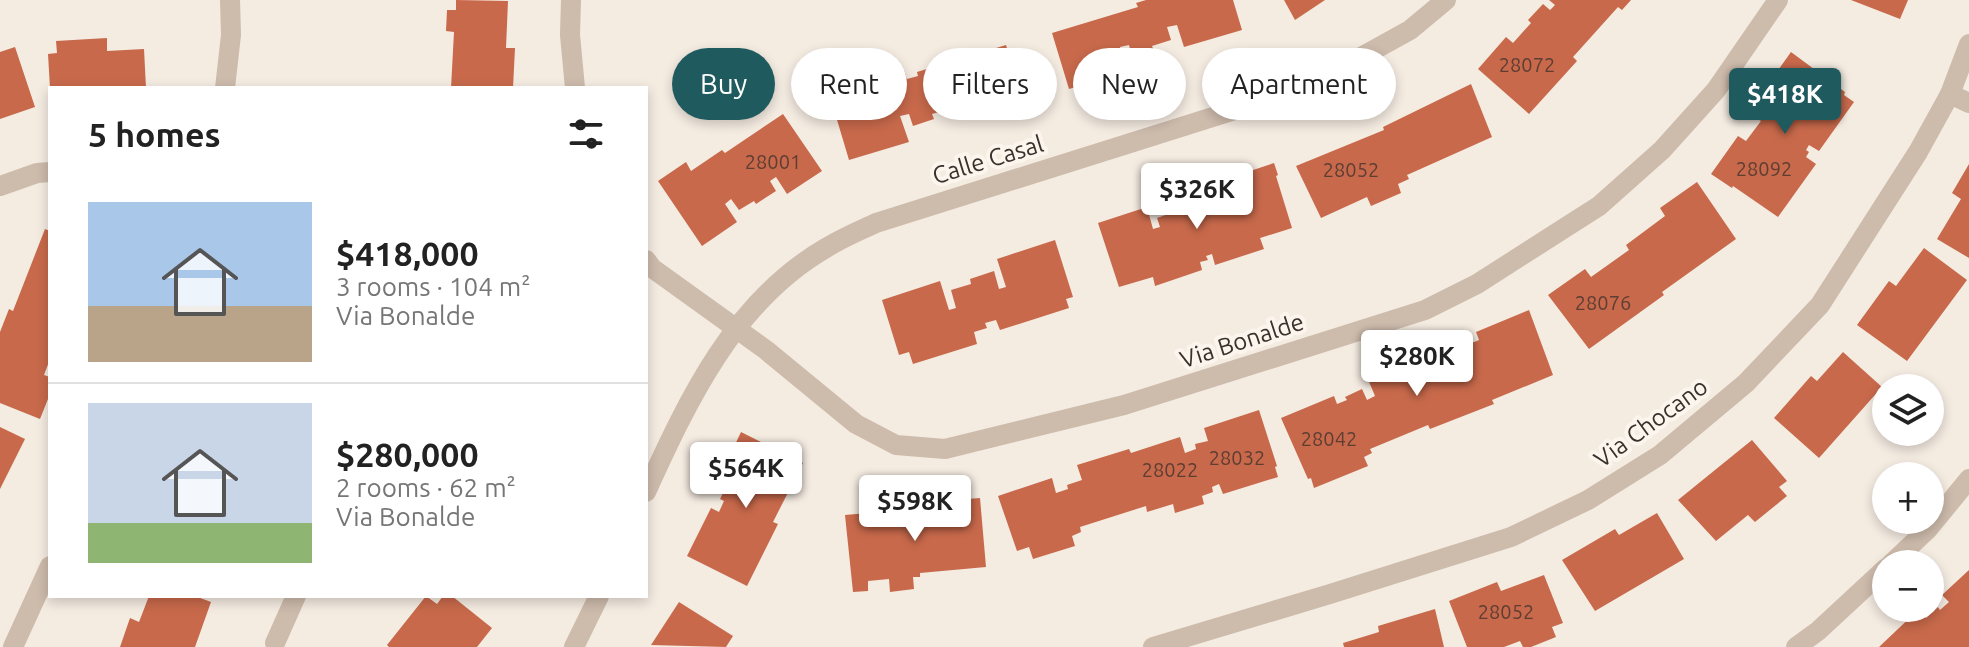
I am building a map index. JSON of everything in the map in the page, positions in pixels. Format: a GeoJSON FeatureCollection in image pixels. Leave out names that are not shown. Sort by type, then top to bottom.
{"type":"FeatureCollection","features":[{"type":"Feature","properties":{"kind":"street"},"geometry":{"type":"LineString","coordinates":[[225,86],[231,35],[230,0]]}},
{"type":"Feature","properties":{"kind":"street"},"geometry":{"type":"LineString","coordinates":[[571,0],[570,35],[575,86]]}},
{"type":"Feature","properties":{"kind":"street","name":"Calle Casal"},"geometry":{"type":"LineString","coordinates":[[648,488],[686,405],[734,328],[776,285],[824,249],[876,223],[1305,88],[1410,30],[1446,0]]}},
{"type":"Feature","properties":{"kind":"street","name":"Via Bonalde"},"geometry":{"type":"LineString","coordinates":[[648,263],[766,350],[856,424],[896,445],[945,449],[1124,405],[1425,310],[1477,284],[1599,206],[1662,150],[1716,90],[1778,0]]}},
{"type":"Feature","properties":{"kind":"street","name":"Via Chocano"},"geometry":{"type":"LineString","coordinates":[[1153,647],[1511,537],[1588,500],[1660,455],[1746,383],[1820,305],[1918,152],[1950,94],[1969,44]]}},
{"type":"Feature","properties":{"kind":"street"},"geometry":{"type":"LineString","coordinates":[[1950,94],[1969,103]]}},
{"type":"Feature","properties":{"kind":"street"},"geometry":{"type":"LineString","coordinates":[[0,186],[48,172]]}},
{"type":"Feature","properties":{"kind":"street"},"geometry":{"type":"LineString","coordinates":[[1906,550],[1928,529],[1969,479]]}},
{"type":"Feature","properties":{"kind":"street"},"geometry":{"type":"LineString","coordinates":[[13,647],[48,570]]}},
{"type":"Feature","properties":{"kind":"street"},"geometry":{"type":"LineString","coordinates":[[1796,647],[1872,581]]}},
{"type":"Feature","properties":{"kind":"street"},"geometry":{"type":"LineString","coordinates":[[275,643],[295,598]]}},
{"type":"Feature","properties":{"kind":"street"},"geometry":{"type":"LineString","coordinates":[[574,647],[598,598]]}},
{"type":"Feature","properties":{"kind":"building"},"geometry":{"type":"Polygon","coordinates":[[[456,0],[508,1],[506,48],[515,48],[513,86],[451,86],[454,32],[446,31],[447,10],[456,10],[456,0]]]}},
{"type":"Feature","properties":{"kind":"building"},"geometry":{"type":"Polygon","coordinates":[[[1146,0],[1233,0],[1242,30],[1184,47],[1177,25],[1167,27],[1171,40],[1153,48],[1130,48],[1129,45],[1120,48],[1073,48],[1073,88],[1069,89],[1052,33],[1138,7],[1136,3],[1146,0]]]}},
{"type":"Feature","properties":{"kind":"building"},"geometry":{"type":"Polygon","coordinates":[[[1284,0],[1325,0],[1295,20],[1284,0]]]}},
{"type":"Feature","properties":{"kind":"building"},"geometry":{"type":"Polygon","coordinates":[[[1549,0],[1631,0],[1622,10],[1618,7],[1573,57],[1577,61],[1529,114],[1478,69],[1506,37],[1513,43],[1543,4],[1550,10],[1555,5],[1549,0]]]}},
{"type":"Feature","properties":{"kind":"building"},"geometry":{"type":"Polygon","coordinates":[[[1851,0],[1908,0],[1900,19],[1851,0]]]}},
{"type":"Feature","properties":{"kind":"building"},"geometry":{"type":"Polygon","coordinates":[[[107,38],[107,51],[144,49],[146,86],[50,86],[48,54],[57,53],[56,41],[107,38]]]}},
{"type":"Feature","properties":{"kind":"building"},"geometry":{"type":"Polygon","coordinates":[[[15,47],[35,107],[0,119],[0,52],[15,47]]]}},
{"type":"Feature","properties":{"kind":"building"},"geometry":{"type":"Polygon","coordinates":[[[1791,52],[1854,102],[1819,151],[1809,145],[1806,157],[1816,164],[1778,217],[1711,174],[1738,136],[1746,141],[1761,121],[1756,118],[1772,95],[1764,90],[1791,52]]]}},
{"type":"Feature","properties":{"kind":"building"},"geometry":{"type":"Polygon","coordinates":[[[923,70],[923,120],[931,120],[913,126],[907,114],[907,79],[918,76],[917,72],[923,70]]]}},
{"type":"Feature","properties":{"kind":"building"},"geometry":{"type":"Polygon","coordinates":[[[1471,84],[1492,137],[1407,175],[1409,179],[1398,184],[1401,193],[1371,206],[1367,197],[1321,218],[1296,166],[1384,130],[1383,127],[1471,84]]]}},
{"type":"Feature","properties":{"kind":"building"},"geometry":{"type":"Polygon","coordinates":[[[783,114],[822,171],[787,194],[776,177],[770,181],[776,191],[756,204],[754,201],[739,210],[731,199],[725,204],[737,222],[702,246],[658,181],[686,162],[691,171],[722,150],[725,153],[783,114]]]}},
{"type":"Feature","properties":{"kind":"building"},"geometry":{"type":"Polygon","coordinates":[[[837,120],[901,120],[909,142],[849,160],[837,120]]]}},
{"type":"Feature","properties":{"kind":"building"},"geometry":{"type":"Polygon","coordinates":[[[1274,163],[1292,228],[1260,238],[1264,249],[1215,265],[1212,254],[1206,256],[1208,260],[1200,262],[1202,270],[1155,286],[1153,277],[1119,287],[1098,223],[1147,207],[1153,229],[1160,227],[1157,218],[1188,207],[1187,202],[1222,192],[1225,202],[1231,200],[1226,179],[1274,163]]]}},
{"type":"Feature","properties":{"kind":"building"},"geometry":{"type":"Polygon","coordinates":[[[1969,164],[1969,258],[1937,239],[1961,199],[1952,193],[1969,164]]]}},
{"type":"Feature","properties":{"kind":"building"},"geometry":{"type":"Polygon","coordinates":[[[1697,182],[1736,239],[1589,349],[1548,295],[1585,269],[1591,277],[1629,250],[1626,245],[1665,216],[1660,208],[1697,182]]]}},
{"type":"Feature","properties":{"kind":"building"},"geometry":{"type":"Polygon","coordinates":[[[45,229],[48,230],[48,364],[44,375],[48,376],[48,399],[40,419],[0,403],[0,332],[9,309],[13,311],[45,229]]]}},
{"type":"Feature","properties":{"kind":"building"},"geometry":{"type":"Polygon","coordinates":[[[1055,240],[1073,297],[1066,299],[1069,308],[1000,330],[996,320],[985,323],[987,328],[974,332],[977,344],[913,364],[909,352],[899,355],[882,300],[940,281],[949,310],[956,308],[951,290],[971,284],[970,279],[994,271],[999,289],[1006,287],[997,259],[1055,240]]]}},
{"type":"Feature","properties":{"kind":"building"},"geometry":{"type":"Polygon","coordinates":[[[1924,248],[1967,280],[1907,361],[1857,325],[1889,281],[1896,286],[1924,248]]]}},
{"type":"Feature","properties":{"kind":"building"},"geometry":{"type":"Polygon","coordinates":[[[1529,310],[1553,375],[1492,400],[1494,404],[1430,429],[1428,425],[1370,449],[1372,453],[1364,457],[1368,466],[1314,488],[1281,418],[1334,396],[1337,404],[1362,389],[1367,400],[1375,396],[1367,377],[1453,346],[1457,356],[1469,351],[1467,345],[1479,340],[1476,332],[1529,310]]]}},
{"type":"Feature","properties":{"kind":"building"},"geometry":{"type":"Polygon","coordinates":[[[1843,352],[1872,378],[1872,398],[1819,458],[1774,418],[1811,376],[1817,381],[1843,352]]]}},
{"type":"Feature","properties":{"kind":"building"},"geometry":{"type":"Polygon","coordinates":[[[1259,410],[1278,477],[1223,494],[1219,484],[1212,487],[1213,492],[1202,496],[1204,504],[1175,513],[1173,504],[1147,512],[1146,506],[1080,527],[1081,532],[1072,536],[1075,546],[1033,559],[1029,547],[1017,551],[998,496],[1052,478],[1056,493],[1082,480],[1077,465],[1129,449],[1131,453],[1180,437],[1185,453],[1196,449],[1195,444],[1208,441],[1204,428],[1259,410]]]}},
{"type":"Feature","properties":{"kind":"building"},"geometry":{"type":"Polygon","coordinates":[[[0,427],[25,439],[0,489],[0,427]]]}},
{"type":"Feature","properties":{"kind":"building"},"geometry":{"type":"Polygon","coordinates":[[[741,432],[803,463],[773,522],[778,524],[747,586],[687,556],[711,508],[719,512],[724,501],[720,499],[727,485],[716,480],[717,477],[738,487],[742,479],[723,470],[741,432]]]}},
{"type":"Feature","properties":{"kind":"building"},"geometry":{"type":"Polygon","coordinates":[[[1752,440],[1787,481],[1779,487],[1787,496],[1755,522],[1748,515],[1716,541],[1678,500],[1752,440]]]}},
{"type":"Feature","properties":{"kind":"building"},"geometry":{"type":"Polygon","coordinates":[[[980,498],[986,567],[920,573],[920,577],[913,577],[914,589],[890,592],[889,579],[868,581],[868,591],[853,592],[845,515],[901,510],[901,519],[913,518],[912,513],[929,511],[928,502],[980,498]]]}},
{"type":"Feature","properties":{"kind":"building"},"geometry":{"type":"Polygon","coordinates":[[[1657,513],[1684,559],[1595,611],[1562,560],[1615,529],[1619,535],[1657,513]]]}},
{"type":"Feature","properties":{"kind":"building"},"geometry":{"type":"Polygon","coordinates":[[[1969,570],[1969,647],[1879,647],[1905,622],[1944,622],[1944,606],[1949,602],[1944,593],[1969,570]]]}},
{"type":"Feature","properties":{"kind":"building"},"geometry":{"type":"Polygon","coordinates":[[[1544,575],[1563,623],[1552,627],[1556,637],[1531,647],[1523,647],[1520,641],[1504,647],[1467,647],[1449,601],[1497,582],[1501,591],[1544,575]]]}},
{"type":"Feature","properties":{"kind":"building"},"geometry":{"type":"Polygon","coordinates":[[[148,598],[200,598],[211,602],[195,647],[120,647],[130,618],[139,622],[148,598]]]}},
{"type":"Feature","properties":{"kind":"building"},"geometry":{"type":"Polygon","coordinates":[[[424,598],[437,604],[442,598],[454,598],[492,628],[477,647],[387,645],[424,598]]]}},
{"type":"Feature","properties":{"kind":"building"},"geometry":{"type":"Polygon","coordinates":[[[679,602],[733,636],[726,647],[651,645],[679,602]]]}},
{"type":"Feature","properties":{"kind":"building"},"geometry":{"type":"Polygon","coordinates":[[[1435,609],[1444,647],[1344,647],[1343,643],[1379,632],[1378,626],[1435,609]]]}}]}
